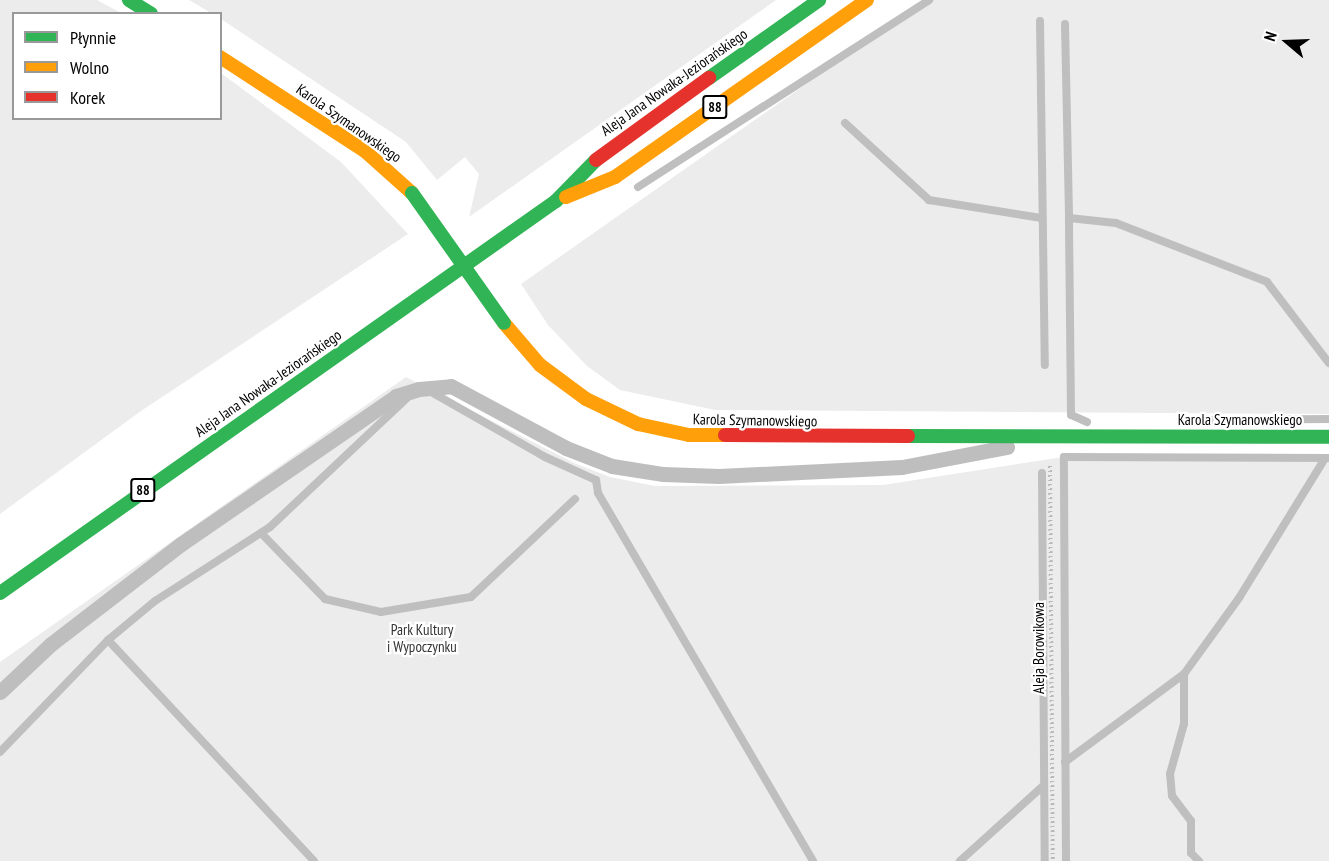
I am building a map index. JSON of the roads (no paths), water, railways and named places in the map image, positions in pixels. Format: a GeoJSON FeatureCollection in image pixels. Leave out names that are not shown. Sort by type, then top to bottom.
{"type":"FeatureCollection","features":[{"type":"Feature","properties":{"kind":"main road"},"geometry":{"type":"LineString","coordinates":[[129,0],[148,12]]}},
{"type":"Feature","properties":{"kind":"main road","name":"Aleja Jana Nowaka-Jeziorańskiego"},"geometry":{"type":"LineString","coordinates":[[0,593],[556,201],[603,153],[819,0]]}},
{"type":"Feature","properties":{"kind":"main road","name":"Aleja Jana Nowaka-Jeziorańskiego"},"geometry":{"type":"LineString","coordinates":[[556,201],[615,177],[867,0]]}},
{"type":"Feature","properties":{"kind":"main road","name":"Karola Szymanowskiego"},"geometry":{"type":"LineString","coordinates":[[222,58],[365,151],[412,194],[504,322],[540,365],[571,390],[607,411],[664,431],[726,438],[1329,437]]}},
{"type":"Feature","properties":{"kind":"lane"},"geometry":{"type":"LineString","coordinates":[[0,692],[51,644],[181,544],[396,396],[435,385],[451,386],[566,448],[612,466],[663,474],[719,477],[902,467],[971,456],[1050,436]]}},
{"type":"Feature","properties":{"kind":"waterway"},"geometry":{"type":"LineString","coordinates":[[638,187],[929,0]]}},
{"type":"Feature","properties":{"kind":"waterway"},"geometry":{"type":"LineString","coordinates":[[1040,21],[1045,365]]}},
{"type":"Feature","properties":{"kind":"waterway"},"geometry":{"type":"LineString","coordinates":[[1065,24],[1069,218]]}},
{"type":"Feature","properties":{"kind":"waterway"},"geometry":{"type":"LineString","coordinates":[[845,123],[929,200],[1042,218]]}},
{"type":"Feature","properties":{"kind":"waterway"},"geometry":{"type":"LineString","coordinates":[[1087,422],[1071,415],[1069,218],[1116,223],[1267,282],[1329,363]]}},
{"type":"Feature","properties":{"kind":"waterway"},"geometry":{"type":"LineString","coordinates":[[433,393],[545,457],[596,480],[598,493],[813,861]]}},
{"type":"Feature","properties":{"kind":"waterway"},"geometry":{"type":"LineString","coordinates":[[0,752],[108,640],[155,601],[270,527],[409,396]]}},
{"type":"Feature","properties":{"kind":"waterway"},"geometry":{"type":"LineString","coordinates":[[1210,420],[1329,419]]}},
{"type":"Feature","properties":{"kind":"waterway"},"geometry":{"type":"LineString","coordinates":[[1066,861],[1064,457],[1329,458]]}},
{"type":"Feature","properties":{"kind":"waterway"},"geometry":{"type":"LineString","coordinates":[[1199,861],[1191,853],[1191,821],[1172,796],[1170,774],[1184,724],[1184,674],[1239,598],[1325,458]]}},
{"type":"Feature","properties":{"kind":"waterway"},"geometry":{"type":"LineString","coordinates":[[1042,473],[1045,861]]}},
{"type":"Feature","properties":{"kind":"waterway"},"geometry":{"type":"LineString","coordinates":[[261,533],[325,599],[381,612],[471,597],[575,499]]}},
{"type":"Feature","properties":{"kind":"waterway"},"geometry":{"type":"LineString","coordinates":[[108,640],[314,861]]}},
{"type":"Feature","properties":{"kind":"waterway"},"geometry":{"type":"LineString","coordinates":[[1065,762],[1184,674]]}},
{"type":"Feature","properties":{"kind":"waterway"},"geometry":{"type":"LineString","coordinates":[[960,861],[1044,785]]}},
{"type":"Feature","properties":{"kind":"park label","name":"Park Kultury i Wypoczynku"},"geometry":{"type":"Point","coordinates":[422,638]}}]}
